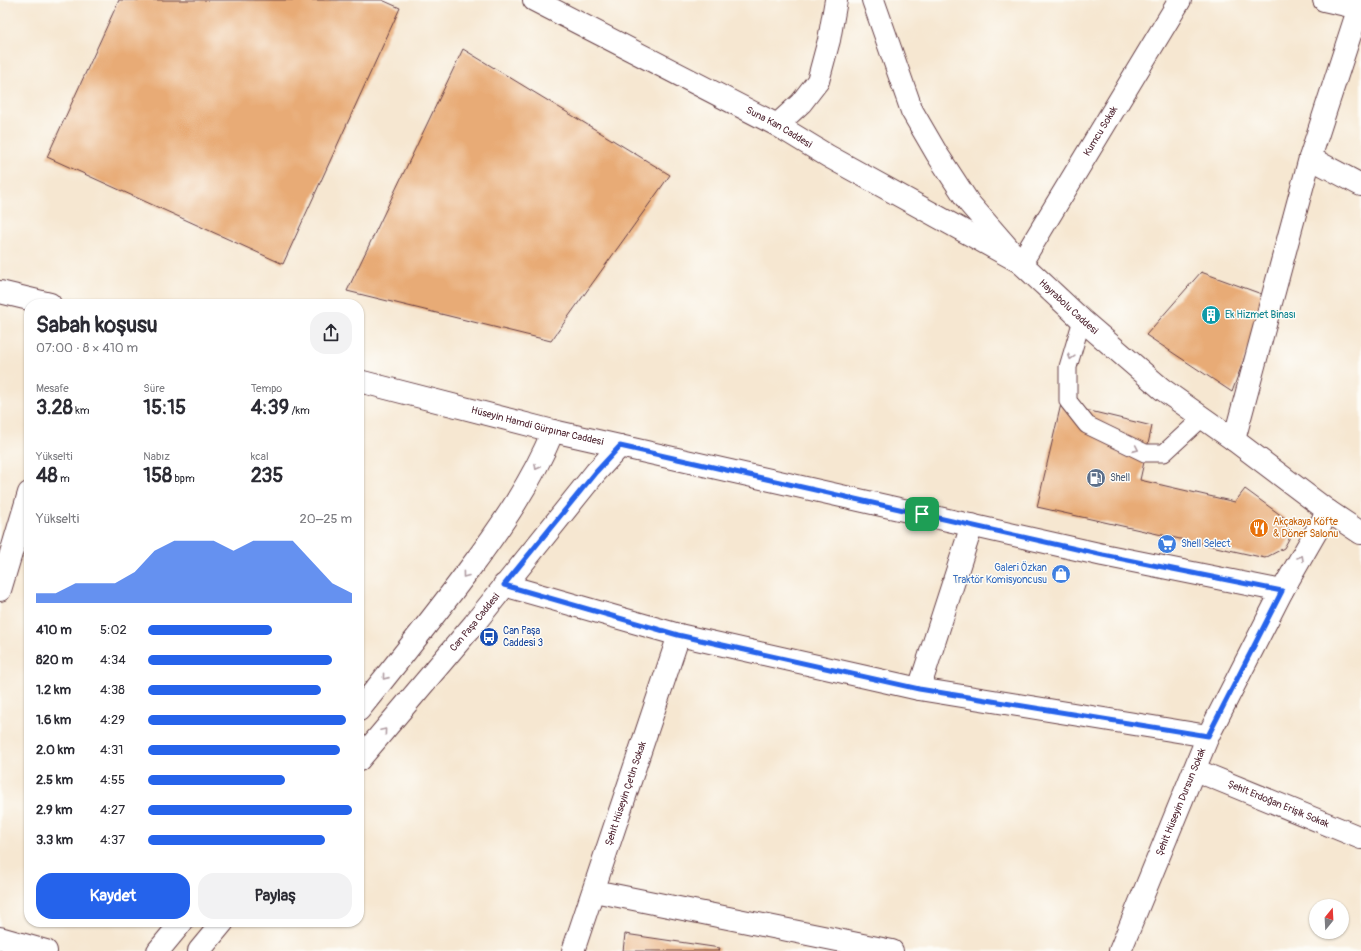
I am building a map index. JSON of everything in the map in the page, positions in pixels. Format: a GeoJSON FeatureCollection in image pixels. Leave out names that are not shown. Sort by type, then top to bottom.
{"type":"FeatureCollection","features":[{"type":"Feature","properties":{"kind":"street","name":"Suna Kan Caddesi"},"geometry":{"type":"LineString","coordinates":[[534,0],[777,125],[828,156],[1021,263]]}},
{"type":"Feature","properties":{"kind":"street"},"geometry":{"type":"LineString","coordinates":[[777,125],[801,103],[818,81],[829,40],[836,0]]}},
{"type":"Feature","properties":{"kind":"street","name":"Hayrabolu Caddesi"},"geometry":{"type":"LineString","coordinates":[[873,0],[912,111],[937,154],[969,203],[1021,263],[1082,320],[1162,389],[1234,440],[1328,511],[1361,533]]}},
{"type":"Feature","properties":{"kind":"street","name":"Kumcu Sokak"},"geometry":{"type":"LineString","coordinates":[[1021,263],[1180,0]]}},
{"type":"Feature","properties":{"kind":"street"},"geometry":{"type":"LineString","coordinates":[[1234,440],[1310,158],[1360,4],[1324,0]]}},
{"type":"Feature","properties":{"kind":"street"},"geometry":{"type":"LineString","coordinates":[[1310,158],[1361,185]]}},
{"type":"Feature","properties":{"kind":"street"},"geometry":{"type":"LineString","coordinates":[[0,292],[29,299]]}},
{"type":"Feature","properties":{"kind":"street","name":"Hüseyin Hamdi Gürpınar Caddesi"},"geometry":{"type":"LineString","coordinates":[[364,382],[553,431],[1103,555],[1282,591]]}},
{"type":"Feature","properties":{"kind":"street"},"geometry":{"type":"LineString","coordinates":[[364,704],[438,612],[490,541],[527,485],[540,462],[553,431]]}},
{"type":"Feature","properties":{"kind":"street","name":"Can Paşa Caddesi"},"geometry":{"type":"LineString","coordinates":[[364,754],[474,624],[596,472],[620,446]]}},
{"type":"Feature","properties":{"kind":"street"},"geometry":{"type":"LineString","coordinates":[[0,590],[24,510]]}},
{"type":"Feature","properties":{"kind":"street"},"geometry":{"type":"LineString","coordinates":[[1282,591],[1328,511]]}},
{"type":"Feature","properties":{"kind":"street"},"geometry":{"type":"LineString","coordinates":[[919,689],[972,525]]}},
{"type":"Feature","properties":{"kind":"street"},"geometry":{"type":"LineString","coordinates":[[504,585],[678,635],[919,689],[1208,736]]}},
{"type":"Feature","properties":{"kind":"street","name":"Şehit Hüseyin Dursun Sokak"},"geometry":{"type":"LineString","coordinates":[[1120,951],[1208,736],[1282,591]]}},
{"type":"Feature","properties":{"kind":"street","name":"Şehit Hüseyin Çetin Sokak"},"geometry":{"type":"LineString","coordinates":[[573,951],[678,635]]}},
{"type":"Feature","properties":{"kind":"street","name":"Şehit Erdoğan Erişik Sokak"},"geometry":{"type":"LineString","coordinates":[[1195,770],[1361,838]]}},
{"type":"Feature","properties":{"kind":"street"},"geometry":{"type":"LineString","coordinates":[[594,891],[854,947],[892,951]]}},
{"type":"Feature","properties":{"kind":"street"},"geometry":{"type":"LineString","coordinates":[[158,951],[178,927]]}},
{"type":"Feature","properties":{"kind":"street"},"geometry":{"type":"LineString","coordinates":[[199,951],[219,927]]}},
{"type":"Feature","properties":{"kind":"street"},"geometry":{"type":"LineString","coordinates":[[0,938],[46,951]]}},
{"type":"Feature","properties":{"kind":"lane"},"geometry":{"type":"LineString","coordinates":[[1082,320],[1068,367],[1068,401],[1087,425],[1145,453],[1164,454],[1202,418]]}},
{"type":"Feature","properties":{"kind":"building"},"geometry":{"type":"Polygon","coordinates":[[[119,0],[382,0],[400,8],[283,264],[47,157],[119,0]]]}},
{"type":"Feature","properties":{"kind":"building"},"geometry":{"type":"Polygon","coordinates":[[[463,49],[670,175],[551,341],[347,291],[463,49]]]}},
{"type":"Feature","properties":{"kind":"building","name":"Ek Hizmet Binası"},"geometry":{"type":"Polygon","coordinates":[[[1201,272],[1267,296],[1232,392],[1146,335],[1201,272]]]}},
{"type":"Feature","properties":{"kind":"building"},"geometry":{"type":"Polygon","coordinates":[[[1061,404],[1152,426],[1140,480],[1235,502],[1245,489],[1286,519],[1290,537],[1284,548],[1265,558],[1037,507],[1061,404]]]}},
{"type":"Feature","properties":{"kind":"building"},"geometry":{"type":"Polygon","coordinates":[[[625,934],[720,948],[719,951],[623,951],[625,934]]]}},
{"type":"Feature","properties":{"kind":"place","name":"Ek Hizmet Binası"},"geometry":{"type":"Point","coordinates":[1211,315]}},
{"type":"Feature","properties":{"kind":"place","name":"Shell"},"geometry":{"type":"Point","coordinates":[1096,478]}},
{"type":"Feature","properties":{"kind":"place","name":"Akçakaya Köfte & Döner Salonu"},"geometry":{"type":"Point","coordinates":[1259,528]}},
{"type":"Feature","properties":{"kind":"place","name":"Shell Select"},"geometry":{"type":"Point","coordinates":[1167,544]}},
{"type":"Feature","properties":{"kind":"place","name":"Galeri Özkan Traktör Komisyoncusu"},"geometry":{"type":"Point","coordinates":[1061,574]}},
{"type":"Feature","properties":{"kind":"place","name":"Can Paşa Caddesi 3"},"geometry":{"type":"Point","coordinates":[489,637]}},
{"type":"Feature","properties":{"kind":"route"},"geometry":{"type":"LineString","coordinates":[[620,446],[922,514],[1103,555],[1282,591],[1208,736],[919,689],[678,635],[504,585],[596,472],[620,446]]}}]}
